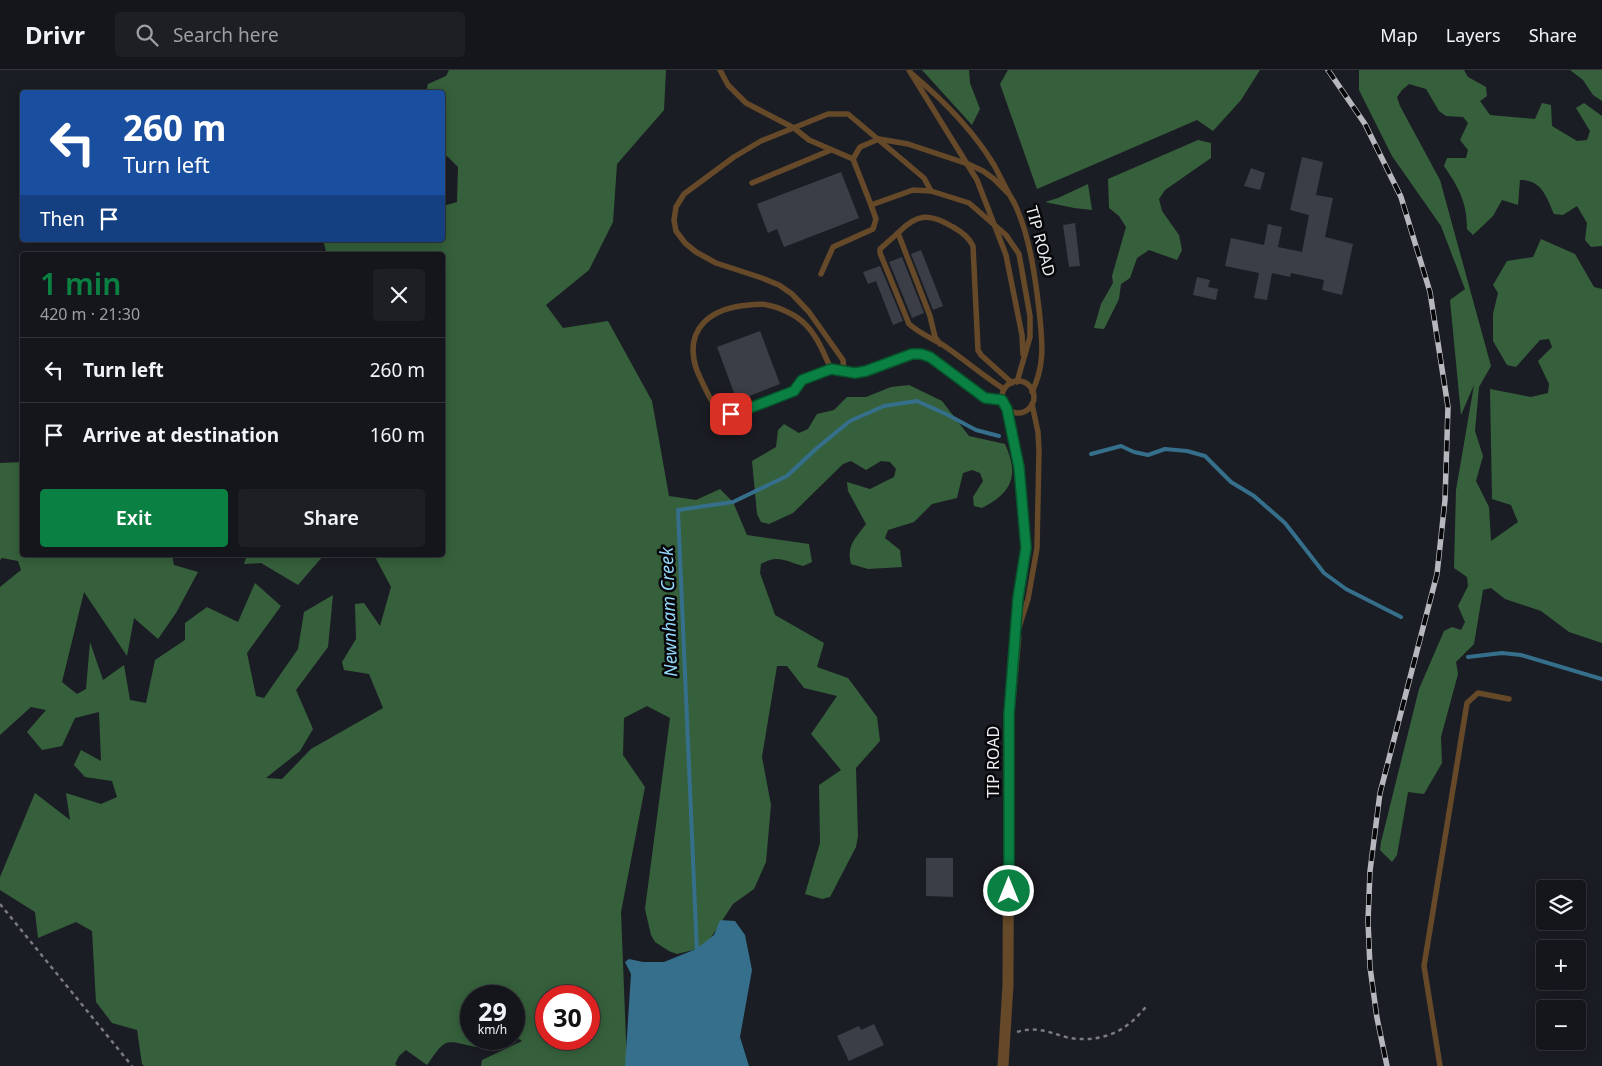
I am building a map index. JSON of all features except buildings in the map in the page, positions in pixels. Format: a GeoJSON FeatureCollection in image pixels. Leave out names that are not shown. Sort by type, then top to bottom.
{"type":"FeatureCollection","features":[{"type":"Feature","properties":{"kind":"street","name":"TIP ROAD"},"geometry":{"type":"LineString","coordinates":[[1003,1066],[1008,985],[1009,714],[1016,638]]}},
{"type":"Feature","properties":{"kind":"lane"},"geometry":{"type":"LineString","coordinates":[[720,70],[728,85],[746,103],[794,128],[810,140],[853,160],[876,219],[873,229],[833,247],[821,274]]}},
{"type":"Feature","properties":{"kind":"lane","name":"TIP ROAD"},"geometry":{"type":"LineString","coordinates":[[911,72],[927,101],[968,164],[994,224],[1006,255],[1016,299],[1022,334],[1023,358]]}},
{"type":"Feature","properties":{"kind":"lane","name":"TIP ROAD"},"geometry":{"type":"LineString","coordinates":[[911,72],[937,95],[977,141],[993,164],[1017,209],[1025,231],[1037,289],[1042,362],[1038,379],[1032,392]]}},
{"type":"Feature","properties":{"kind":"lane"},"geometry":{"type":"LineString","coordinates":[[844,371],[844,360],[809,312],[792,294],[779,285],[716,263],[696,252],[676,232],[674,220],[676,208],[684,194],[734,157],[761,141],[828,114],[848,114],[924,178],[931,191]]}},
{"type":"Feature","properties":{"kind":"lane"},"geometry":{"type":"LineString","coordinates":[[853,160],[860,147],[878,139],[908,144],[968,164],[994,179],[1008,193]]}},
{"type":"Feature","properties":{"kind":"lane"},"geometry":{"type":"LineString","coordinates":[[752,183],[831,150]]}},
{"type":"Feature","properties":{"kind":"lane"},"geometry":{"type":"LineString","coordinates":[[871,205],[913,190],[931,191],[969,203],[1006,235],[1019,254],[1026,285],[1030,316],[1030,337],[1015,382],[1004,389],[1002,400],[1007,409],[1021,413],[1026,411],[1032,404],[1032,392],[1026,384],[1015,382],[980,355],[978,350],[973,246],[970,240],[940,219],[920,217],[910,221],[880,249],[882,260],[909,324],[940,344],[985,378],[1004,389]]}},
{"type":"Feature","properties":{"kind":"lane"},"geometry":{"type":"LineString","coordinates":[[898,233],[930,316],[935,337],[940,344]]}},
{"type":"Feature","properties":{"kind":"lane"},"geometry":{"type":"LineString","coordinates":[[831,369],[813,334],[804,323],[766,304],[736,306],[712,316],[703,322],[697,330],[693,342],[693,356],[697,370],[711,400],[716,408],[731,414],[794,391],[802,380],[831,369],[855,373],[866,371],[912,354],[930,357],[985,398],[1002,400]]}},
{"type":"Feature","properties":{"kind":"lane","name":"TIP ROAD"},"geometry":{"type":"LineString","coordinates":[[1016,638],[1028,599],[1037,548],[1039,451],[1038,432],[1032,404]]}},
{"type":"Feature","properties":{"kind":"lane","name":"TIP ROAD"},"geometry":{"type":"LineString","coordinates":[[1007,409],[1019,467],[1026,548],[1018,598],[1016,638]]}},
{"type":"Feature","properties":{"kind":"lane"},"geometry":{"type":"LineString","coordinates":[[1440,1066],[1424,966],[1467,703],[1478,693],[1509,699]]}},
{"type":"Feature","properties":{"kind":"path"},"geometry":{"type":"LineString","coordinates":[[0,904],[132,1066]]}},
{"type":"Feature","properties":{"kind":"path"},"geometry":{"type":"LineString","coordinates":[[1006,1036],[1029,1028],[1080,1039],[1099,1038],[1112,1034],[1126,1026],[1148,1005]]}},
{"type":"Feature","properties":{"kind":"green space"},"geometry":{"type":"Polygon","coordinates":[[[449,70],[666,70],[664,110],[617,164],[613,222],[589,270],[546,305],[563,328],[608,321],[652,401],[669,496],[696,500],[720,489],[733,502],[747,535],[809,544],[812,562],[803,566],[782,559],[772,559],[761,564],[760,573],[775,615],[824,643],[817,667],[848,678],[877,717],[880,741],[856,768],[858,836],[856,847],[830,897],[822,899],[805,894],[820,843],[819,785],[841,770],[811,734],[837,696],[804,688],[787,666],[777,666],[762,757],[771,805],[766,862],[754,889],[733,904],[710,939],[697,949],[677,954],[655,942],[651,935],[645,909],[670,718],[647,706],[624,718],[623,755],[645,787],[621,912],[627,1066],[481,1066],[482,1060],[503,1050],[525,1050],[525,985],[460,985],[460,1044],[451,1042],[443,1045],[427,1065],[406,1050],[399,1056],[395,1064],[397,1066],[144,1066],[142,1064],[137,1030],[112,1023],[96,1002],[92,931],[76,922],[38,938],[35,912],[0,890],[0,877],[35,793],[70,820],[66,793],[101,804],[117,797],[112,781],[85,777],[74,765],[81,750],[101,761],[99,712],[75,718],[62,746],[42,750],[27,732],[46,710],[31,707],[0,735],[0,587],[21,570],[18,561],[2,558],[0,560],[0,463],[20,462],[20,557],[172,557],[174,565],[198,572],[176,613],[158,639],[134,618],[127,656],[84,592],[62,682],[77,694],[86,689],[90,642],[103,680],[124,665],[130,700],[146,703],[155,660],[185,640],[185,623],[207,607],[238,622],[255,583],[281,606],[247,653],[256,696],[264,698],[298,649],[304,612],[333,595],[328,647],[296,690],[313,729],[300,751],[266,778],[282,779],[311,749],[383,708],[369,674],[344,670],[342,662],[356,639],[355,604],[364,603],[380,626],[391,587],[375,557],[445,557],[445,252],[326,252],[324,242],[445,242],[445,205],[457,202],[458,167],[447,156],[445,157],[445,90],[426,90],[428,84],[446,76],[449,70]]]}},
{"type":"Feature","properties":{"kind":"green space"},"geometry":{"type":"Polygon","coordinates":[[[922,70],[969,70],[970,83],[980,109],[972,125],[922,70]]]}},
{"type":"Feature","properties":{"kind":"green space"},"geometry":{"type":"Polygon","coordinates":[[[1008,70],[1260,70],[1241,100],[1213,131],[1197,120],[1037,189],[1000,84],[1008,70]]]}},
{"type":"Feature","properties":{"kind":"green space"},"geometry":{"type":"Polygon","coordinates":[[[1359,70],[1464,70],[1468,77],[1486,87],[1487,96],[1480,101],[1490,115],[1535,119],[1542,103],[1551,105],[1552,126],[1577,141],[1587,140],[1590,131],[1576,108],[1584,103],[1602,116],[1602,246],[1591,247],[1585,240],[1587,223],[1577,206],[1563,215],[1554,214],[1538,186],[1520,180],[1518,205],[1502,200],[1493,216],[1473,235],[1467,229],[1464,203],[1454,181],[1444,166],[1447,158],[1466,158],[1468,150],[1460,140],[1468,123],[1463,117],[1446,116],[1439,111],[1426,89],[1409,84],[1397,97],[1440,180],[1491,366],[1479,387],[1475,431],[1483,456],[1476,481],[1489,507],[1491,541],[1518,522],[1511,505],[1492,499],[1490,389],[1531,397],[1548,393],[1549,384],[1538,361],[1552,347],[1549,339],[1540,340],[1516,367],[1507,365],[1493,341],[1493,314],[1498,293],[1493,285],[1507,261],[1533,257],[1541,239],[1575,254],[1594,287],[1602,289],[1602,643],[1569,632],[1541,611],[1505,599],[1491,588],[1483,590],[1474,644],[1456,662],[1458,674],[1441,737],[1442,763],[1424,794],[1408,792],[1397,855],[1392,862],[1380,850],[1381,842],[1419,689],[1444,631],[1452,627],[1461,630],[1465,622],[1458,606],[1468,586],[1467,577],[1454,568],[1456,490],[1474,385],[1461,415],[1450,300],[1465,289],[1441,226],[1392,156],[1359,90],[1359,70]]]}},
{"type":"Feature","properties":{"kind":"green space"},"geometry":{"type":"Polygon","coordinates":[[[1570,70],[1602,70],[1602,101],[1593,95],[1583,80],[1570,70]]]}},
{"type":"Feature","properties":{"kind":"green space"},"geometry":{"type":"Polygon","coordinates":[[[1198,140],[1211,143],[1211,158],[1165,190],[1159,199],[1162,211],[1179,235],[1182,250],[1177,260],[1149,250],[1137,258],[1130,278],[1121,284],[1119,299],[1104,329],[1094,328],[1101,304],[1113,283],[1112,276],[1126,227],[1119,216],[1109,208],[1108,179],[1198,140]]]}},
{"type":"Feature","properties":{"kind":"green space"},"geometry":{"type":"Polygon","coordinates":[[[1088,184],[1092,210],[1045,202],[1058,198],[1088,184]]]}},
{"type":"Feature","properties":{"kind":"green space"},"geometry":{"type":"Polygon","coordinates":[[[909,385],[942,401],[969,436],[1005,444],[1012,465],[1012,474],[1007,489],[1001,496],[982,508],[974,506],[973,497],[983,481],[980,473],[972,470],[963,473],[957,498],[932,504],[914,522],[888,530],[885,538],[900,550],[902,567],[868,569],[851,564],[850,557],[853,542],[866,524],[848,491],[847,482],[870,489],[894,477],[896,469],[890,462],[881,461],[866,470],[851,461],[843,464],[793,513],[769,524],[761,522],[757,514],[752,461],[776,447],[778,430],[784,424],[799,433],[808,429],[817,414],[834,410],[847,397],[866,397],[891,387],[909,385]]]}},
{"type":"Feature","properties":{"kind":"green space"},"geometry":{"type":"Polygon","coordinates":[[[246,557],[322,557],[298,585],[261,563],[244,564],[246,557]]]}},
{"type":"Feature","properties":{"kind":"water"},"geometry":{"type":"Polygon","coordinates":[[[720,920],[735,921],[745,935],[752,970],[740,1037],[749,1066],[625,1066],[631,974],[625,962],[629,959],[643,962],[664,962],[696,949],[714,935],[720,920]]]}},
{"type":"Feature","properties":{"kind":"waterway","name":"Newnham Creek"},"geometry":{"type":"LineString","coordinates":[[697,953],[678,510],[733,502],[787,476],[850,421],[884,406],[917,401],[976,430],[999,436]]}},
{"type":"Feature","properties":{"kind":"waterway","name":"Newnham Creek"},"geometry":{"type":"LineString","coordinates":[[1091,454],[1121,446],[1134,452],[1148,455],[1165,449],[1187,451],[1205,456],[1231,482],[1254,496],[1285,523],[1324,573],[1346,589],[1401,617]]}},
{"type":"Feature","properties":{"kind":"waterway","name":"Newnham Creek"},"geometry":{"type":"LineString","coordinates":[[1468,657],[1502,653],[1521,655],[1602,679]]}},
{"type":"Feature","properties":{"kind":"railway"},"geometry":{"type":"LineString","coordinates":[[1328,70],[1365,124],[1401,197],[1430,292],[1448,407],[1445,500],[1437,574],[1380,793],[1370,871],[1368,921],[1370,967],[1377,1018],[1387,1066]]}},
{"type":"Feature","properties":{"kind":"route"},"geometry":{"type":"LineString","coordinates":[[731,414],[794,391],[802,380],[831,369],[855,373],[866,371],[912,354],[930,357],[985,398],[1002,400],[1011,423],[1019,467],[1026,548],[1018,598],[1009,714],[1009,891]]}}]}
